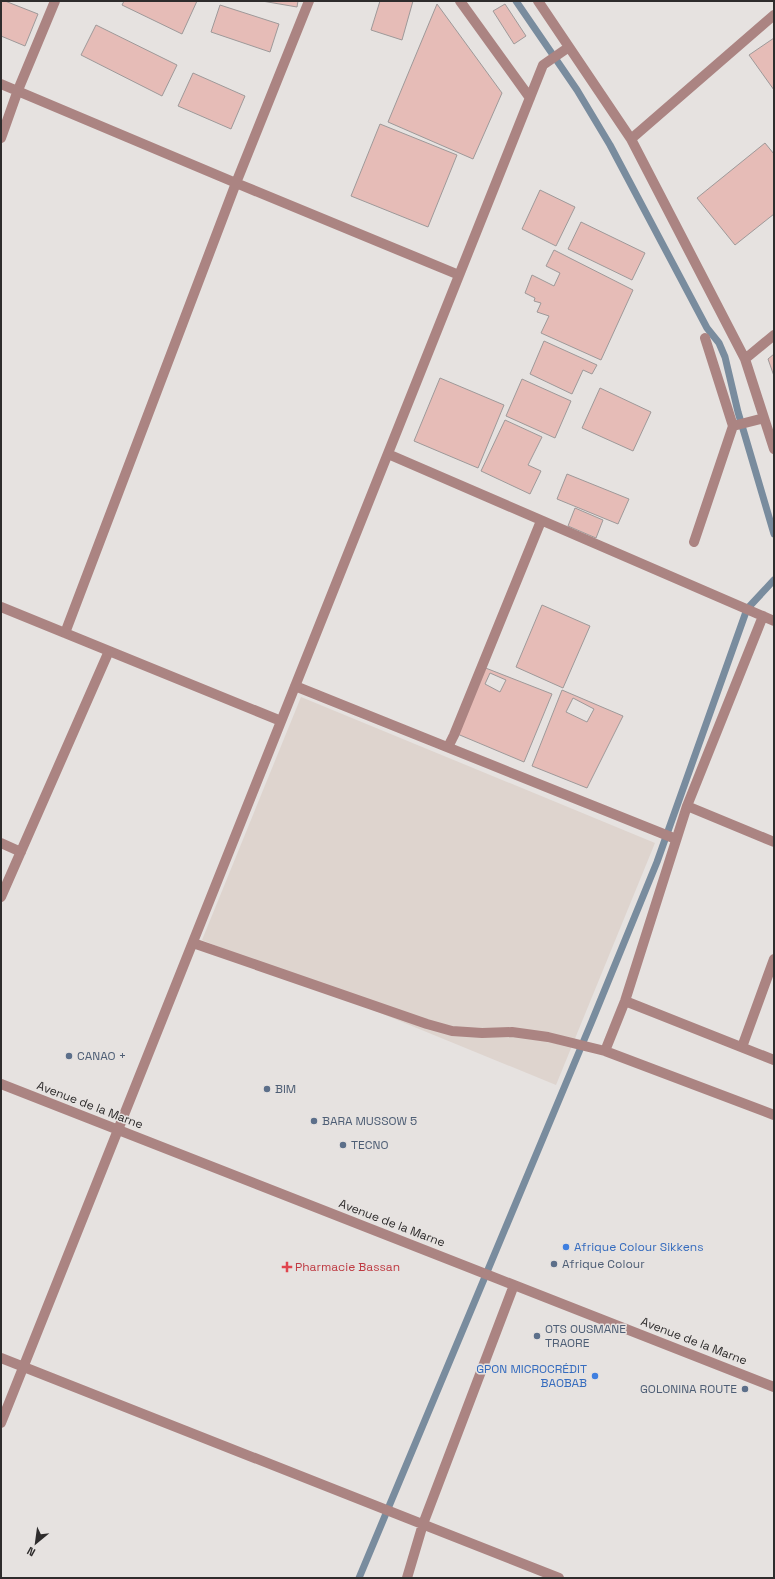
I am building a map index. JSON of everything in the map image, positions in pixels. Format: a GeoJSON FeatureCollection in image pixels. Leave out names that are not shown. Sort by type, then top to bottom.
{"type":"FeatureCollection","features":[{"type":"Feature","properties":{"kind":"street"},"geometry":{"type":"LineString","coordinates":[[1,138],[18,90],[55,1]]}},
{"type":"Feature","properties":{"kind":"street"},"geometry":{"type":"LineString","coordinates":[[65,633],[236,184],[310,1]]}},
{"type":"Feature","properties":{"kind":"street"},"geometry":{"type":"LineString","coordinates":[[460,1],[530,98]]}},
{"type":"Feature","properties":{"kind":"street"},"geometry":{"type":"LineString","coordinates":[[538,1],[631,139],[745,359],[762,418],[774,449]]}},
{"type":"Feature","properties":{"kind":"street"},"geometry":{"type":"LineString","coordinates":[[631,139],[774,15]]}},
{"type":"Feature","properties":{"kind":"street"},"geometry":{"type":"LineString","coordinates":[[1,1423],[543,65],[569,47]]}},
{"type":"Feature","properties":{"kind":"street"},"geometry":{"type":"LineString","coordinates":[[1,84],[236,184],[459,275]]}},
{"type":"Feature","properties":{"kind":"street"},"geometry":{"type":"LineString","coordinates":[[745,359],[774,335]]}},
{"type":"Feature","properties":{"kind":"street"},"geometry":{"type":"LineString","coordinates":[[694,542],[735,426],[705,338]]}},
{"type":"Feature","properties":{"kind":"street"},"geometry":{"type":"LineString","coordinates":[[735,426],[762,418]]}},
{"type":"Feature","properties":{"kind":"street"},"geometry":{"type":"LineString","coordinates":[[388,454],[774,621]]}},
{"type":"Feature","properties":{"kind":"street"},"geometry":{"type":"LineString","coordinates":[[448,747],[541,520]]}},
{"type":"Feature","properties":{"kind":"street"},"geometry":{"type":"LineString","coordinates":[[1,607],[281,721]]}},
{"type":"Feature","properties":{"kind":"street"},"geometry":{"type":"LineString","coordinates":[[605,1051],[625,1001],[687,806],[762,616]]}},
{"type":"Feature","properties":{"kind":"street"},"geometry":{"type":"LineString","coordinates":[[1,897],[108,651]]}},
{"type":"Feature","properties":{"kind":"street"},"geometry":{"type":"LineString","coordinates":[[295,686],[676,839]]}},
{"type":"Feature","properties":{"kind":"street"},"geometry":{"type":"LineString","coordinates":[[687,806],[774,842]]}},
{"type":"Feature","properties":{"kind":"street"},"geometry":{"type":"LineString","coordinates":[[1,843],[21,852]]}},
{"type":"Feature","properties":{"kind":"street"},"geometry":{"type":"LineString","coordinates":[[193,943],[427,1024],[452,1031],[482,1033],[512,1032],[548,1037],[605,1051],[774,1116]]}},
{"type":"Feature","properties":{"kind":"street"},"geometry":{"type":"LineString","coordinates":[[742,1047],[774,959]]}},
{"type":"Feature","properties":{"kind":"street"},"geometry":{"type":"LineString","coordinates":[[625,1001],[774,1060]]}},
{"type":"Feature","properties":{"kind":"street","name":"Avenue de la Marne"},"geometry":{"type":"LineString","coordinates":[[1,1084],[774,1386]]}},
{"type":"Feature","properties":{"kind":"street"},"geometry":{"type":"LineString","coordinates":[[407,1578],[423,1524],[514,1285]]}},
{"type":"Feature","properties":{"kind":"street"},"geometry":{"type":"LineString","coordinates":[[1,1358],[560,1578]]}},
{"type":"Feature","properties":{"kind":"shaded area"},"geometry":{"type":"Polygon","coordinates":[[[301,697],[655,843],[556,1085],[202,940],[301,697]]]}},
{"type":"Feature","properties":{"kind":"building"},"geometry":{"type":"Polygon","coordinates":[[[1,1],[5,1],[38,14],[25,46],[1,36],[1,1]]]}},
{"type":"Feature","properties":{"kind":"building"},"geometry":{"type":"Polygon","coordinates":[[[124,1],[197,1],[182,34],[122,5],[124,1]]]}},
{"type":"Feature","properties":{"kind":"building"},"geometry":{"type":"Polygon","coordinates":[[[262,1],[298,1],[297,7],[262,1]]]}},
{"type":"Feature","properties":{"kind":"building"},"geometry":{"type":"Polygon","coordinates":[[[380,1],[413,1],[402,40],[371,30],[380,1]]]}},
{"type":"Feature","properties":{"kind":"building"},"geometry":{"type":"Polygon","coordinates":[[[437,4],[502,93],[473,159],[388,122],[437,4]]]}},
{"type":"Feature","properties":{"kind":"building"},"geometry":{"type":"Polygon","coordinates":[[[505,4],[526,36],[514,44],[493,11],[505,4]]]}},
{"type":"Feature","properties":{"kind":"building"},"geometry":{"type":"Polygon","coordinates":[[[220,5],[279,24],[270,52],[211,32],[220,5]]]}},
{"type":"Feature","properties":{"kind":"building"},"geometry":{"type":"Polygon","coordinates":[[[96,25],[177,65],[162,96],[81,55],[96,25]]]}},
{"type":"Feature","properties":{"kind":"building"},"geometry":{"type":"Polygon","coordinates":[[[774,38],[774,90],[749,55],[774,38]]]}},
{"type":"Feature","properties":{"kind":"building"},"geometry":{"type":"Polygon","coordinates":[[[193,73],[245,96],[231,129],[178,106],[193,73]]]}},
{"type":"Feature","properties":{"kind":"building"},"geometry":{"type":"Polygon","coordinates":[[[380,124],[457,155],[428,227],[351,196],[380,124]]]}},
{"type":"Feature","properties":{"kind":"building"},"geometry":{"type":"Polygon","coordinates":[[[765,143],[774,154],[774,214],[735,245],[697,198],[765,143]]]}},
{"type":"Feature","properties":{"kind":"building"},"geometry":{"type":"Polygon","coordinates":[[[540,190],[575,207],[556,246],[522,229],[540,190]]]}},
{"type":"Feature","properties":{"kind":"building"},"geometry":{"type":"Polygon","coordinates":[[[581,222],[645,253],[632,280],[568,249],[581,222]]]}},
{"type":"Feature","properties":{"kind":"building"},"geometry":{"type":"Polygon","coordinates":[[[554,250],[633,290],[601,360],[541,333],[549,316],[537,312],[541,303],[534,301],[535,298],[525,293],[532,275],[554,286],[560,273],[546,266],[554,250]]]}},
{"type":"Feature","properties":{"kind":"building"},"geometry":{"type":"Polygon","coordinates":[[[544,341],[597,365],[592,374],[583,370],[572,394],[530,374],[544,341]]]}},
{"type":"Feature","properties":{"kind":"building"},"geometry":{"type":"Polygon","coordinates":[[[774,354],[774,376],[768,359],[774,354]]]}},
{"type":"Feature","properties":{"kind":"building"},"geometry":{"type":"Polygon","coordinates":[[[440,378],[504,405],[478,468],[414,441],[440,378]]]}},
{"type":"Feature","properties":{"kind":"building"},"geometry":{"type":"Polygon","coordinates":[[[522,379],[571,401],[555,438],[506,416],[522,379]]]}},
{"type":"Feature","properties":{"kind":"building"},"geometry":{"type":"Polygon","coordinates":[[[600,388],[651,412],[633,451],[582,428],[600,388]]]}},
{"type":"Feature","properties":{"kind":"building"},"geometry":{"type":"Polygon","coordinates":[[[505,420],[542,437],[528,465],[541,471],[530,494],[481,471],[505,420]]]}},
{"type":"Feature","properties":{"kind":"building"},"geometry":{"type":"Polygon","coordinates":[[[567,474],[629,499],[618,524],[557,499],[567,474]]]}},
{"type":"Feature","properties":{"kind":"building"},"geometry":{"type":"Polygon","coordinates":[[[575,508],[603,520],[596,538],[568,526],[575,508]]]}},
{"type":"Feature","properties":{"kind":"building"},"geometry":{"type":"Polygon","coordinates":[[[542,605],[590,626],[563,688],[516,667],[542,605]]]}},
{"type":"Feature","properties":{"kind":"building"},"geometry":{"type":"Polygon","coordinates":[[[483,667],[552,694],[524,762],[455,733],[483,667]],[[490,673],[485,684],[500,692],[506,680],[490,673]]]}},
{"type":"Feature","properties":{"kind":"building"},"geometry":{"type":"Polygon","coordinates":[[[562,690],[623,716],[587,788],[532,766],[562,690]],[[573,698],[566,712],[587,722],[594,709],[573,698]]]}},
{"type":"Feature","properties":{"kind":"waterway"},"geometry":{"type":"LineString","coordinates":[[516,1],[577,90],[610,145],[707,328],[719,343],[725,357],[738,412],[774,534]]}},
{"type":"Feature","properties":{"kind":"waterway"},"geometry":{"type":"LineString","coordinates":[[359,1578],[657,862],[747,609],[774,580]]}},
{"type":"Feature","properties":{"kind":"place","name":"CANAO +"},"geometry":{"type":"Point","coordinates":[69,1056]}},
{"type":"Feature","properties":{"kind":"place","name":"BIM"},"geometry":{"type":"Point","coordinates":[267,1089]}},
{"type":"Feature","properties":{"kind":"place","name":"BARA MUSSOW 5"},"geometry":{"type":"Point","coordinates":[314,1121]}},
{"type":"Feature","properties":{"kind":"place","name":"TECNO"},"geometry":{"type":"Point","coordinates":[343,1145]}},
{"type":"Feature","properties":{"kind":"place","name":"Afrique Colour Sikkens"},"geometry":{"type":"Point","coordinates":[566,1247]}},
{"type":"Feature","properties":{"kind":"place","name":"Afrique Colour"},"geometry":{"type":"Point","coordinates":[554,1264]}},
{"type":"Feature","properties":{"kind":"place","name":"Pharmacie Bassan"},"geometry":{"type":"Point","coordinates":[287,1267]}},
{"type":"Feature","properties":{"kind":"place","name":"OTS OUSMANE TRAORE"},"geometry":{"type":"Point","coordinates":[537,1336]}},
{"type":"Feature","properties":{"kind":"place","name":"GPON MICROCRÉDIT BAOBAB"},"geometry":{"type":"Point","coordinates":[595,1376]}},
{"type":"Feature","properties":{"kind":"place","name":"GOLONINA ROUTE"},"geometry":{"type":"Point","coordinates":[745,1389]}}]}
